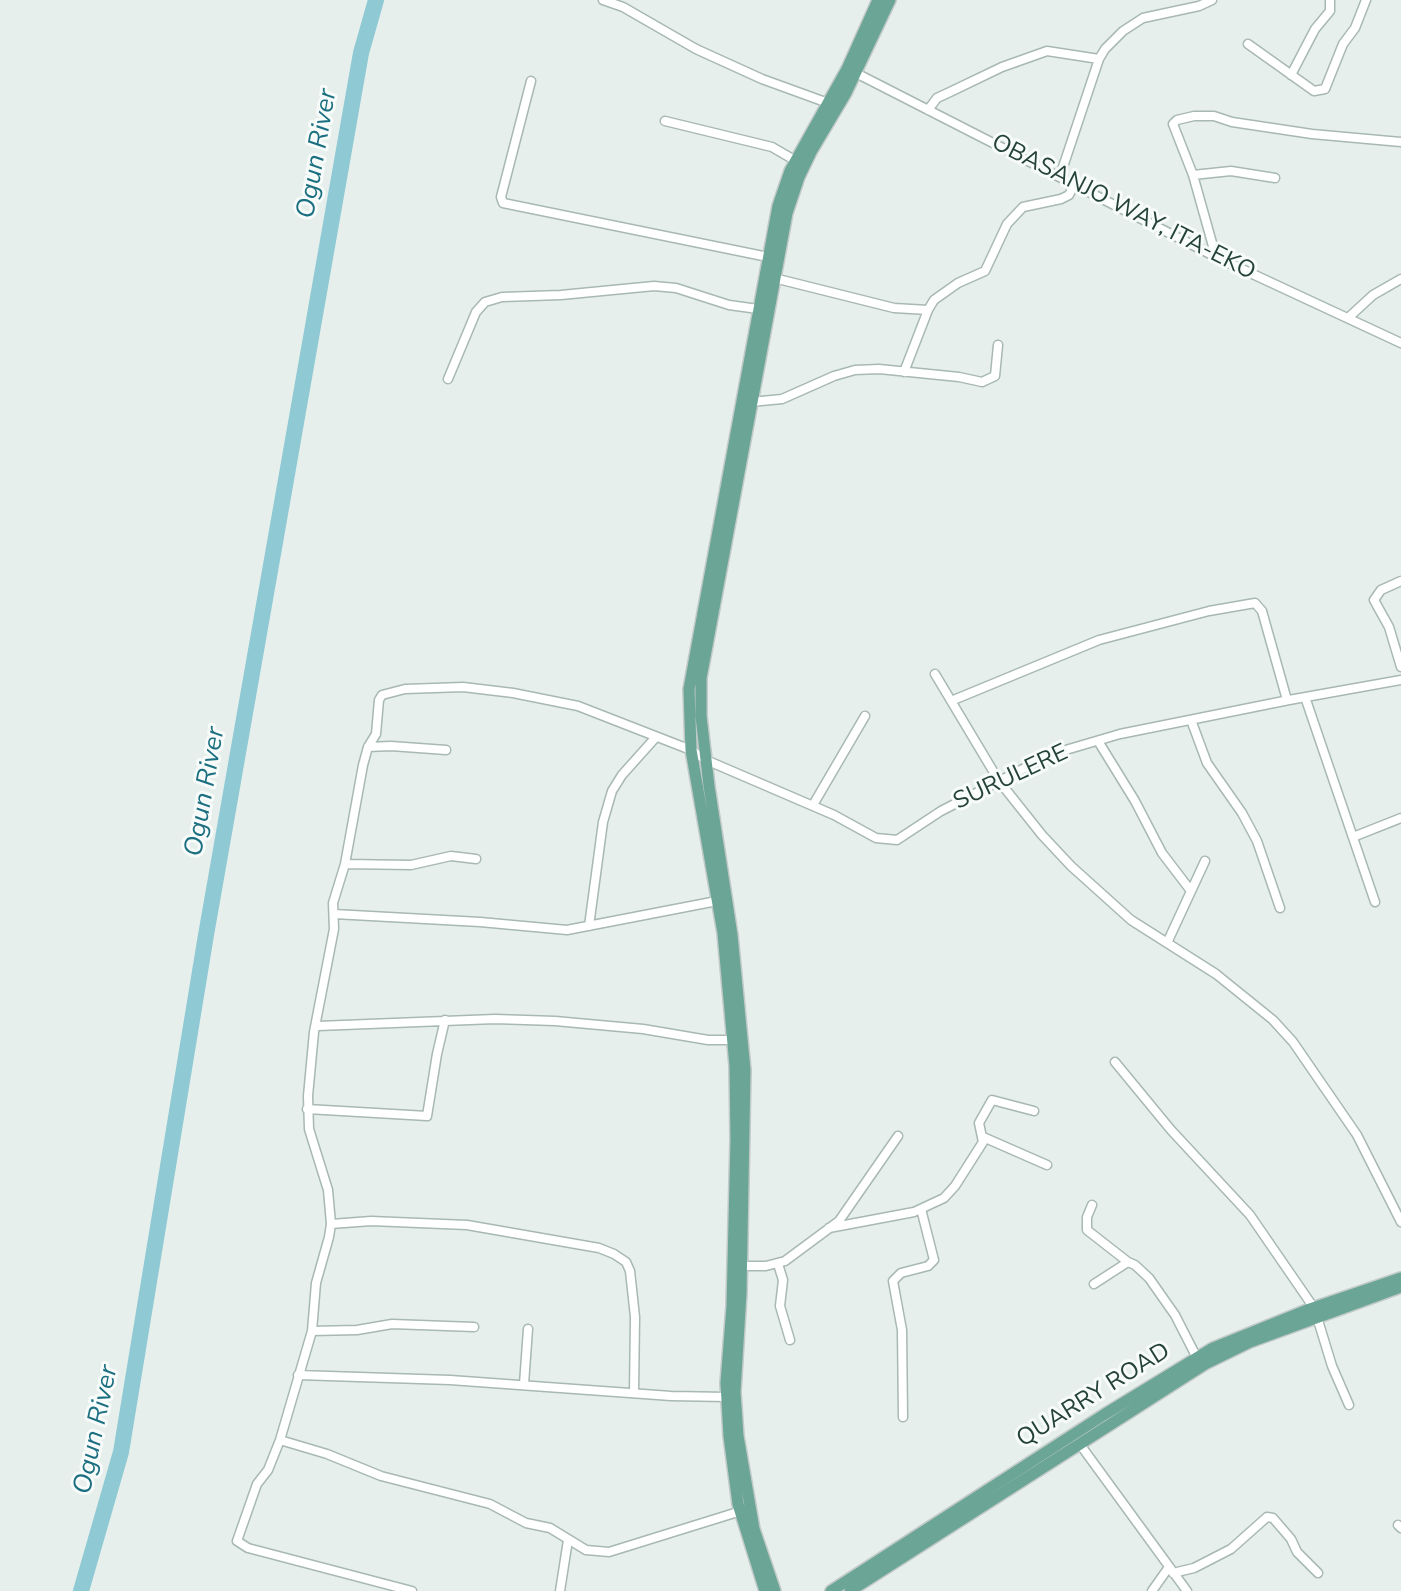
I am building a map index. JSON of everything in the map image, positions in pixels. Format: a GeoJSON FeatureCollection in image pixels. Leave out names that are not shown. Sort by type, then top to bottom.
{"type":"FeatureCollection","features":[{"type":"Feature","properties":{"kind":"main road"},"geometry":{"type":"LineString","coordinates":[[765,1591],[741,1511],[729,1436],[727,1397],[736,1154],[733,1040],[723,933],[691,750],[689,689],[778,206],[796,161],[828,103],[851,71],[878,0]]}},
{"type":"Feature","properties":{"kind":"main road"},"geometry":{"type":"LineString","coordinates":[[775,1591],[754,1529],[738,1436],[735,1392],[742,1266],[745,1070],[732,935],[701,716],[701,678],[787,213],[799,177],[890,0]]}},
{"type":"Feature","properties":{"kind":"main road","name":"QUARRY ROAD"},"geometry":{"type":"LineString","coordinates":[[831,1591],[1093,1421],[1227,1342],[1400,1288]]}},
{"type":"Feature","properties":{"kind":"main road","name":"QUARRY ROAD"},"geometry":{"type":"LineString","coordinates":[[850,1591],[1215,1358],[1316,1312]]}},
{"type":"Feature","properties":{"kind":"street"},"geometry":{"type":"LineString","coordinates":[[603,0],[636,14],[696,49],[762,79],[828,103]]}},
{"type":"Feature","properties":{"kind":"street"},"geometry":{"type":"LineString","coordinates":[[1060,176],[1099,59],[1123,31],[1143,18],[1199,6],[1212,0]]}},
{"type":"Feature","properties":{"kind":"street"},"geometry":{"type":"LineString","coordinates":[[1291,75],[1315,29],[1330,11],[1330,0]]}},
{"type":"Feature","properties":{"kind":"street"},"geometry":{"type":"LineString","coordinates":[[1248,44],[1314,91],[1325,89],[1343,44],[1355,28],[1366,0]]}},
{"type":"Feature","properties":{"kind":"street"},"geometry":{"type":"LineString","coordinates":[[928,110],[937,98],[1002,67],[1047,51],[1099,59]]}},
{"type":"Feature","properties":{"kind":"street","name":"OBASANJO WAY, ITA-EKO"},"geometry":{"type":"LineString","coordinates":[[851,71],[1216,257],[1401,343]]}},
{"type":"Feature","properties":{"kind":"street"},"geometry":{"type":"LineString","coordinates":[[531,81],[501,197],[503,203],[768,257]]}},
{"type":"Feature","properties":{"kind":"street"},"geometry":{"type":"LineString","coordinates":[[1216,257],[1193,175],[1173,124],[1177,120],[1214,116],[1232,122],[1360,140],[1401,142]]}},
{"type":"Feature","properties":{"kind":"street"},"geometry":{"type":"LineString","coordinates":[[665,121],[772,147],[796,161]]}},
{"type":"Feature","properties":{"kind":"street"},"geometry":{"type":"LineString","coordinates":[[1193,175],[1231,171],[1275,178]]}},
{"type":"Feature","properties":{"kind":"street"},"geometry":{"type":"LineString","coordinates":[[904,372],[928,310],[942,293],[985,271],[998,240],[1023,207],[1061,199],[1069,195],[1075,183]]}},
{"type":"Feature","properties":{"kind":"street"},"geometry":{"type":"LineString","coordinates":[[774,278],[894,308],[928,310]]}},
{"type":"Feature","properties":{"kind":"street"},"geometry":{"type":"LineString","coordinates":[[1348,318],[1373,295],[1401,279]]}},
{"type":"Feature","properties":{"kind":"street"},"geometry":{"type":"LineString","coordinates":[[448,379],[476,312],[485,302],[502,297],[654,286],[676,288],[729,305],[758,309]]}},
{"type":"Feature","properties":{"kind":"street"},"geometry":{"type":"LineString","coordinates":[[751,402],[782,399],[822,380],[855,370],[959,377],[982,382],[995,376],[998,345]]}},
{"type":"Feature","properties":{"kind":"street"},"geometry":{"type":"LineString","coordinates":[[1401,581],[1381,590],[1374,600],[1389,627],[1401,667]]}},
{"type":"Feature","properties":{"kind":"street"},"geometry":{"type":"LineString","coordinates":[[951,701],[1099,640],[1249,603],[1259,605],[1262,611],[1287,700]]}},
{"type":"Feature","properties":{"kind":"street"},"geometry":{"type":"LineString","coordinates":[[935,674],[999,781],[1071,866],[1131,920],[1216,974],[1273,1020],[1293,1042],[1357,1135],[1401,1222]]}},
{"type":"Feature","properties":{"kind":"street","name":"SURULERE"},"geometry":{"type":"LineString","coordinates":[[368,747],[376,734],[379,700],[386,692],[463,687],[547,699],[578,706],[691,750],[706,760],[813,805],[876,838],[897,840],[941,811],[1052,754],[1191,720],[1401,680]]}},
{"type":"Feature","properties":{"kind":"street"},"geometry":{"type":"LineString","coordinates":[[1305,697],[1375,902]]}},
{"type":"Feature","properties":{"kind":"street"},"geometry":{"type":"LineString","coordinates":[[813,805],[865,716]]}},
{"type":"Feature","properties":{"kind":"street"},"geometry":{"type":"LineString","coordinates":[[1191,720],[1207,763],[1242,813],[1257,841],[1280,908]]}},
{"type":"Feature","properties":{"kind":"street"},"geometry":{"type":"LineString","coordinates":[[589,926],[603,822],[612,791],[656,737]]}},
{"type":"Feature","properties":{"kind":"street"},"geometry":{"type":"LineString","coordinates":[[1098,741],[1162,853],[1191,891]]}},
{"type":"Feature","properties":{"kind":"street"},"geometry":{"type":"LineString","coordinates":[[412,1591],[248,1548],[237,1541],[257,1484],[268,1470],[280,1440],[312,1331],[316,1283],[331,1224],[325,1177],[309,1129],[307,1109],[314,1032],[318,1026],[334,929],[333,903],[345,864],[368,747],[446,750]]}},
{"type":"Feature","properties":{"kind":"street"},"geometry":{"type":"LineString","coordinates":[[1353,837],[1401,818]]}},
{"type":"Feature","properties":{"kind":"street"},"geometry":{"type":"LineString","coordinates":[[345,864],[411,865],[451,856],[476,859]]}},
{"type":"Feature","properties":{"kind":"street"},"geometry":{"type":"LineString","coordinates":[[1167,943],[1205,861]]}},
{"type":"Feature","properties":{"kind":"street"},"geometry":{"type":"LineString","coordinates":[[334,914],[480,922],[556,930],[717,901]]}},
{"type":"Feature","properties":{"kind":"street"},"geometry":{"type":"LineString","coordinates":[[318,1026],[445,1020],[555,1021],[643,1029],[708,1040],[733,1040]]}},
{"type":"Feature","properties":{"kind":"street"},"geometry":{"type":"LineString","coordinates":[[307,1109],[427,1116],[445,1020]]}},
{"type":"Feature","properties":{"kind":"street"},"geometry":{"type":"LineString","coordinates":[[1115,1062],[1171,1130],[1250,1215],[1316,1312],[1332,1366],[1349,1405]]}},
{"type":"Feature","properties":{"kind":"street"},"geometry":{"type":"LineString","coordinates":[[829,1228],[893,1217],[944,1198],[977,1152],[983,1137],[979,1123],[992,1100],[1034,1111]]}},
{"type":"Feature","properties":{"kind":"street"},"geometry":{"type":"LineString","coordinates":[[742,1266],[778,1264],[829,1228],[847,1213],[898,1136]]}},
{"type":"Feature","properties":{"kind":"street"},"geometry":{"type":"LineString","coordinates":[[983,1137],[1047,1165]]}},
{"type":"Feature","properties":{"kind":"street"},"geometry":{"type":"LineString","coordinates":[[1092,1205],[1087,1217],[1087,1230],[1149,1278],[1163,1296],[1197,1358]]}},
{"type":"Feature","properties":{"kind":"street"},"geometry":{"type":"LineString","coordinates":[[903,1417],[902,1330],[893,1281],[901,1273],[928,1266],[934,1260],[921,1209]]}},
{"type":"Feature","properties":{"kind":"street"},"geometry":{"type":"LineString","coordinates":[[331,1224],[371,1221],[467,1225],[599,1248],[614,1254],[626,1262],[630,1271],[635,1317],[634,1393]]}},
{"type":"Feature","properties":{"kind":"street"},"geometry":{"type":"LineString","coordinates":[[1094,1284],[1128,1262]]}},
{"type":"Feature","properties":{"kind":"street"},"geometry":{"type":"LineString","coordinates":[[778,1264],[783,1280],[780,1306],[790,1340]]}},
{"type":"Feature","properties":{"kind":"street"},"geometry":{"type":"LineString","coordinates":[[312,1331],[357,1330],[392,1324],[474,1327]]}},
{"type":"Feature","properties":{"kind":"street"},"geometry":{"type":"LineString","coordinates":[[524,1384],[528,1329]]}},
{"type":"Feature","properties":{"kind":"street"},"geometry":{"type":"LineString","coordinates":[[298,1375],[524,1384],[727,1397]]}},
{"type":"Feature","properties":{"kind":"street"},"geometry":{"type":"LineString","coordinates":[[280,1440],[327,1454],[381,1476],[490,1504],[526,1523],[550,1528],[586,1550],[609,1552],[741,1511]]}},
{"type":"Feature","properties":{"kind":"street"},"geometry":{"type":"LineString","coordinates":[[1079,1443],[1187,1591]]}},
{"type":"Feature","properties":{"kind":"street"},"geometry":{"type":"LineString","coordinates":[[1152,1591],[1171,1570],[1194,1568],[1221,1555],[1267,1517],[1273,1518],[1291,1539],[1297,1552],[1318,1573]]}},
{"type":"Feature","properties":{"kind":"street"},"geometry":{"type":"LineString","coordinates":[[560,1591],[568,1540]]}},
{"type":"Feature","properties":{"kind":"waterway","name":"Ogun River"},"geometry":{"type":"LineString","coordinates":[[81,1591],[121,1452],[206,935],[361,53],[376,0]]}}]}
